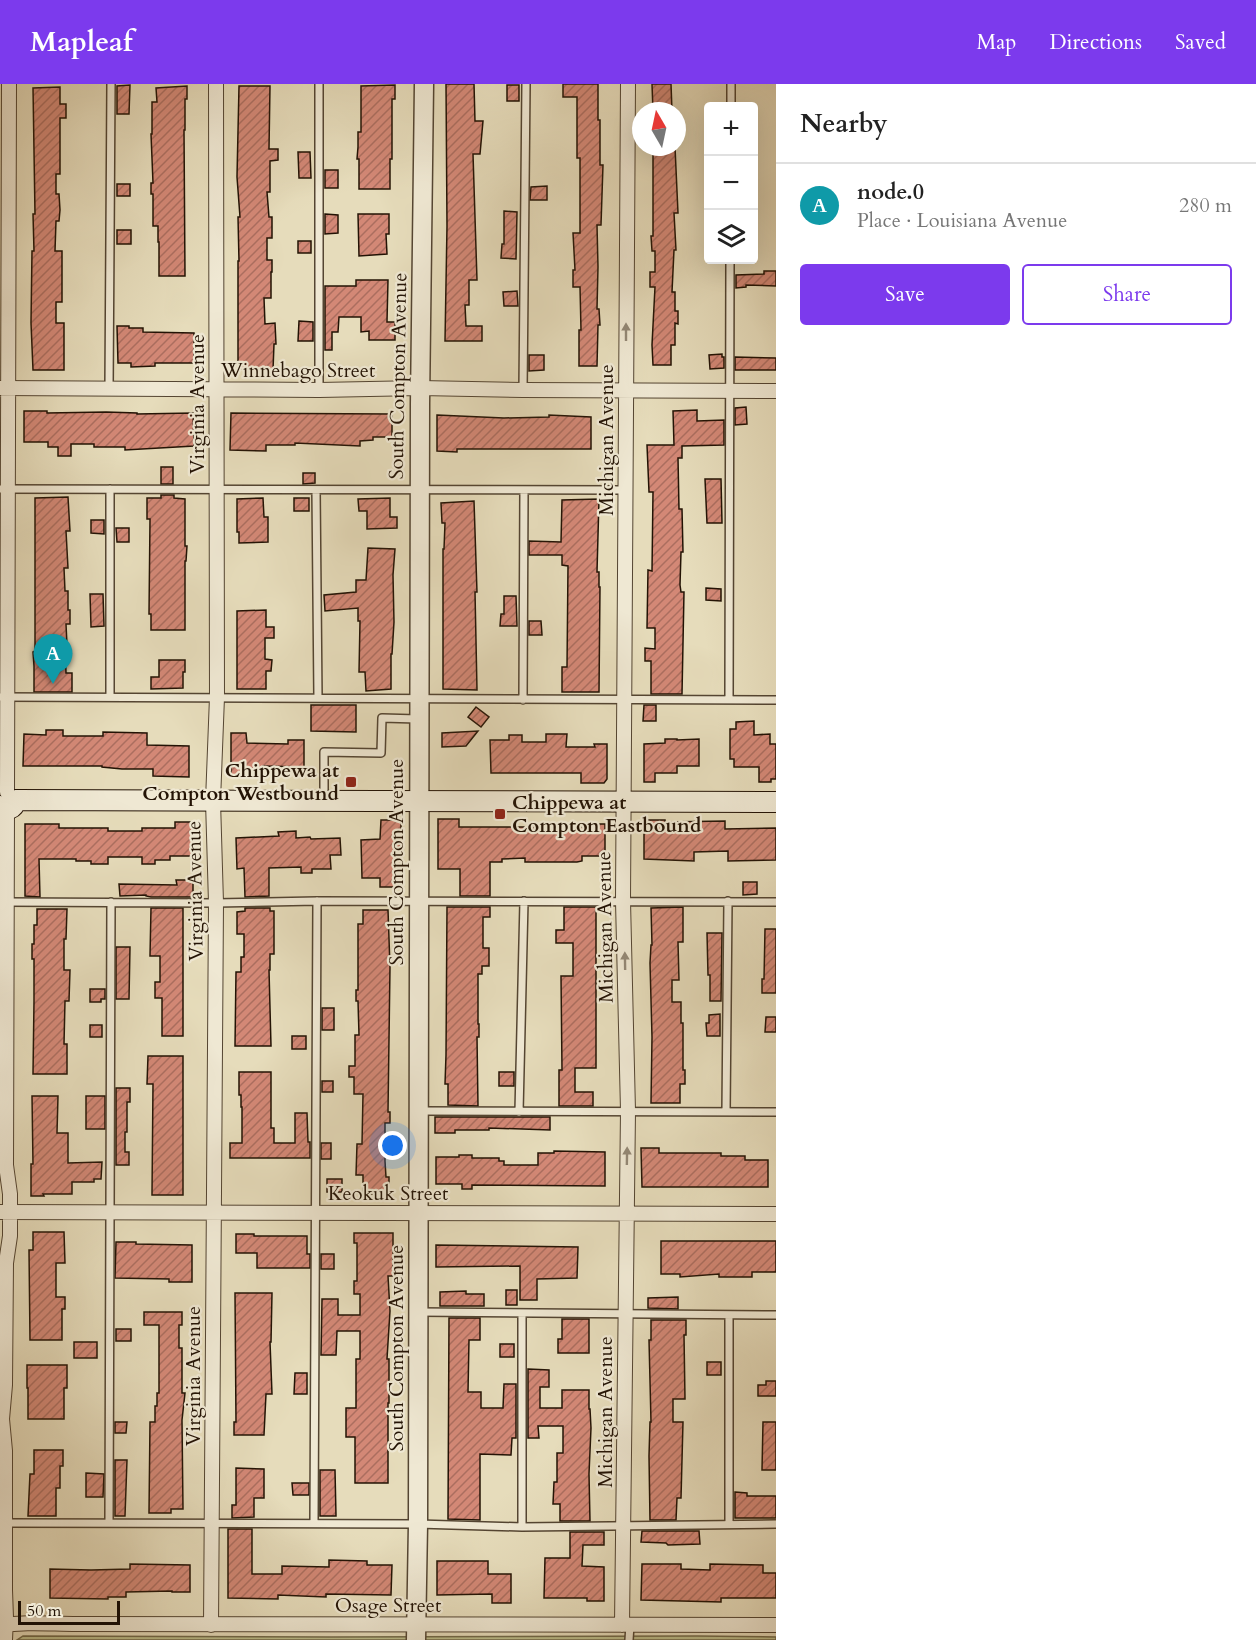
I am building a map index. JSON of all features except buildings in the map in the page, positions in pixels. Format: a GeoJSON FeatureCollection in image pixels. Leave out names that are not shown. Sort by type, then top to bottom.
{"type":"FeatureCollection","features":[{"type":"Feature","properties":{"kind":"main road"},"geometry":{"type":"LineString","coordinates":[[6,801],[776,802]]}},
{"type":"Feature","properties":{"kind":"street"},"geometry":{"type":"LineString","coordinates":[[5,1640],[3,1523],[5,1451],[1,1419],[5,1385],[3,1316],[6,1263],[10,1241],[5,1212],[10,1194],[6,1171],[3,1111],[3,902],[6,801],[4,284],[9,84]]}},
{"type":"Feature","properties":{"kind":"street","name":"Virginia Avenue"},"geometry":{"type":"LineString","coordinates":[[211,1625],[216,903],[213,801],[217,697],[216,84]]}},
{"type":"Feature","properties":{"kind":"street","name":"South Compton Avenue"},"geometry":{"type":"LineString","coordinates":[[416,1632],[420,388],[424,84]]}},
{"type":"Feature","properties":{"kind":"street","name":"Michigan Avenue"},"geometry":{"type":"LineString","coordinates":[[626,1625],[624,1526],[628,1111],[623,901],[628,84]]}},
{"type":"Feature","properties":{"kind":"street","name":"Winnebago Street"},"geometry":{"type":"LineString","coordinates":[[4,388],[776,391]]}},
{"type":"Feature","properties":{"kind":"street","name":"Keokuk Street"},"geometry":{"type":"LineString","coordinates":[[5,1212],[776,1214]]}},
{"type":"Feature","properties":{"kind":"street","name":"Osage Street"},"geometry":{"type":"LineString","coordinates":[[3,1625],[30,1622],[211,1625],[416,1632],[626,1625],[776,1625]]}},
{"type":"Feature","properties":{"kind":"lane"},"geometry":{"type":"LineString","coordinates":[[109,389],[111,84]]}},
{"type":"Feature","properties":{"kind":"lane"},"geometry":{"type":"LineString","coordinates":[[319,84],[319,390]]}},
{"type":"Feature","properties":{"kind":"lane"},"geometry":{"type":"LineString","coordinates":[[523,390],[526,84]]}},
{"type":"Feature","properties":{"kind":"lane"},"geometry":{"type":"LineString","coordinates":[[731,84],[731,102]]}},
{"type":"Feature","properties":{"kind":"lane"},"geometry":{"type":"LineString","coordinates":[[729,700],[730,264]]}},
{"type":"Feature","properties":{"kind":"lane"},"geometry":{"type":"LineString","coordinates":[[4,489],[625,490]]}},
{"type":"Feature","properties":{"kind":"lane"},"geometry":{"type":"LineString","coordinates":[[110,489],[110,697]]}},
{"type":"Feature","properties":{"kind":"lane"},"geometry":{"type":"LineString","coordinates":[[316,490],[318,698]]}},
{"type":"Feature","properties":{"kind":"lane"},"geometry":{"type":"LineString","coordinates":[[523,700],[524,490]]}},
{"type":"Feature","properties":{"kind":"lane"},"geometry":{"type":"LineString","coordinates":[[4,697],[776,700]]}},
{"type":"Feature","properties":{"kind":"lane"},"geometry":{"type":"LineString","coordinates":[[324,801],[324,752],[381,753],[382,718],[419,719]]}},
{"type":"Feature","properties":{"kind":"lane"},"geometry":{"type":"LineString","coordinates":[[314,1524],[317,901]]}},
{"type":"Feature","properties":{"kind":"lane"},"geometry":{"type":"LineString","coordinates":[[519,1112],[524,901]]}},
{"type":"Feature","properties":{"kind":"lane"},"geometry":{"type":"LineString","coordinates":[[726,1112],[728,901]]}},
{"type":"Feature","properties":{"kind":"lane"},"geometry":{"type":"LineString","coordinates":[[3,902],[776,902]]}},
{"type":"Feature","properties":{"kind":"lane"},"geometry":{"type":"LineString","coordinates":[[109,1522],[111,903]]}},
{"type":"Feature","properties":{"kind":"lane"},"geometry":{"type":"LineString","coordinates":[[419,1111],[776,1112]]}},
{"type":"Feature","properties":{"kind":"lane"},"geometry":{"type":"LineString","coordinates":[[418,1312],[776,1315]]}},
{"type":"Feature","properties":{"kind":"lane"},"geometry":{"type":"LineString","coordinates":[[522,1313],[522,1527]]}},
{"type":"Feature","properties":{"kind":"lane"},"geometry":{"type":"LineString","coordinates":[[729,1315],[729,1524]]}},
{"type":"Feature","properties":{"kind":"lane"},"geometry":{"type":"LineString","coordinates":[[3,1523],[212,1522],[522,1527],[776,1524]]}},
{"type":"Feature","properties":{"kind":"lane"},"geometry":{"type":"LineString","coordinates":[[626,1625],[629,1640]]}},
{"type":"Feature","properties":{"kind":"green space"},"geometry":{"type":"Polygon","coordinates":[[[23,1636],[697,1636],[776,1637],[776,1640],[17,1640],[23,1636]]]}},
{"type":"Feature","properties":{"kind":"place","name":"node.0"},"geometry":{"type":"Point","coordinates":[53,684]}},
{"type":"Feature","properties":{"kind":"place","name":"Chippewa at Compton Westbound"},"geometry":{"type":"Point","coordinates":[351,782]}},
{"type":"Feature","properties":{"kind":"place","name":"Chippewa at Compton Eastbound"},"geometry":{"type":"Point","coordinates":[500,814]}}]}
